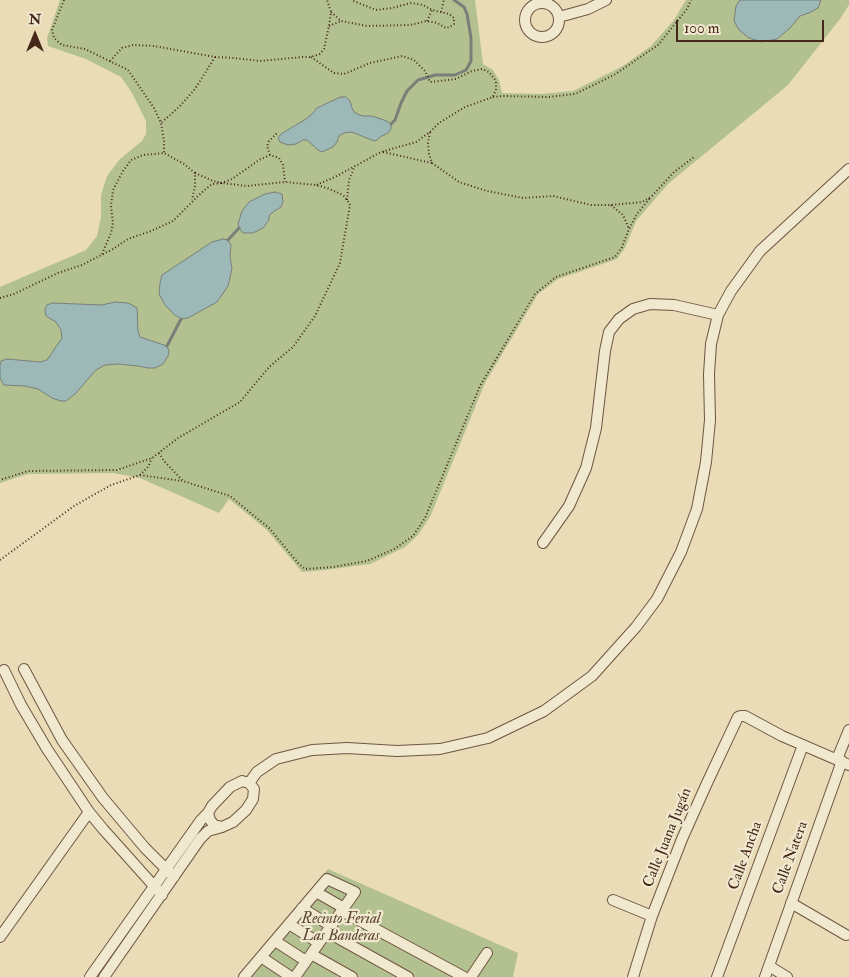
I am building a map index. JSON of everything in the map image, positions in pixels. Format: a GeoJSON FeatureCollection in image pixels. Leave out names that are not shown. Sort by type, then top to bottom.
{"type":"FeatureCollection","features":[{"type":"Feature","properties":{"kind":"street"},"geometry":{"type":"LineString","coordinates":[[559,17],[588,9],[606,0]]}},
{"type":"Feature","properties":{"kind":"street"},"geometry":{"type":"LineString","coordinates":[[250,783],[257,772],[276,759],[312,750],[347,748],[397,751],[440,750],[488,738],[544,711],[592,676],[636,627],[657,599],[681,552],[697,509],[706,462],[710,420],[709,364],[711,344],[718,315],[731,291],[760,251],[849,169]]}},
{"type":"Feature","properties":{"kind":"street"},"geometry":{"type":"LineString","coordinates":[[543,543],[569,506],[586,468],[596,428],[604,351],[610,332],[619,319],[633,308],[650,304],[674,305],[718,315]]}},
{"type":"Feature","properties":{"kind":"street"},"geometry":{"type":"LineString","coordinates":[[24,669],[62,740],[103,798],[145,848],[174,877]]}},
{"type":"Feature","properties":{"kind":"street"},"geometry":{"type":"LineString","coordinates":[[4,670],[21,705],[89,812],[162,895]]}},
{"type":"Feature","properties":{"kind":"street","name":"Calle Juana Jugán"},"geometry":{"type":"LineString","coordinates":[[633,977],[652,916],[682,839],[738,717],[745,716],[803,745]]}},
{"type":"Feature","properties":{"kind":"street","name":"Calle Natera"},"geometry":{"type":"LineString","coordinates":[[765,977],[843,762],[849,730]]}},
{"type":"Feature","properties":{"kind":"street"},"geometry":{"type":"LineString","coordinates":[[47,748],[62,740]]}},
{"type":"Feature","properties":{"kind":"street"},"geometry":{"type":"LineString","coordinates":[[803,745],[843,762]]}},
{"type":"Feature","properties":{"kind":"street","name":"Calle Ancha"},"geometry":{"type":"LineString","coordinates":[[717,977],[803,745]]}},
{"type":"Feature","properties":{"kind":"street"},"geometry":{"type":"LineString","coordinates":[[90,977],[212,806],[230,787],[242,781],[250,783],[254,789],[253,798],[246,810],[233,822],[208,831],[200,839],[104,977]]}},
{"type":"Feature","properties":{"kind":"street"},"geometry":{"type":"LineString","coordinates":[[0,937],[89,812]]}},
{"type":"Feature","properties":{"kind":"street"},"geometry":{"type":"LineString","coordinates":[[208,813],[214,825],[222,827]]}},
{"type":"Feature","properties":{"kind":"street"},"geometry":{"type":"LineString","coordinates":[[248,976],[261,957],[327,879],[355,892],[296,976],[261,957]]}},
{"type":"Feature","properties":{"kind":"street"},"geometry":{"type":"LineString","coordinates":[[316,892],[464,977]]}},
{"type":"Feature","properties":{"kind":"street"},"geometry":{"type":"LineString","coordinates":[[613,900],[652,916]]}},
{"type":"Feature","properties":{"kind":"street"},"geometry":{"type":"LineString","coordinates":[[791,903],[846,935]]}},
{"type":"Feature","properties":{"kind":"street"},"geometry":{"type":"LineString","coordinates":[[302,908],[329,929],[408,977]]}},
{"type":"Feature","properties":{"kind":"street"},"geometry":{"type":"LineString","coordinates":[[289,924],[319,943]]}},
{"type":"Feature","properties":{"kind":"street"},"geometry":{"type":"LineString","coordinates":[[275,941],[352,977]]}},
{"type":"Feature","properties":{"kind":"street"},"geometry":{"type":"LineString","coordinates":[[472,977],[486,953]]}},
{"type":"Feature","properties":{"kind":"street"},"geometry":{"type":"LineString","coordinates":[[769,966],[787,977]]}},
{"type":"Feature","properties":{"kind":"path"},"geometry":{"type":"LineString","coordinates":[[64,0],[52,30],[54,38],[62,45],[85,49],[128,70],[154,108],[161,122],[164,153]]}},
{"type":"Feature","properties":{"kind":"path"},"geometry":{"type":"LineString","coordinates":[[109,61],[122,48],[133,45],[154,46],[215,57],[260,61],[311,57],[320,54],[324,49],[331,12],[327,0]]}},
{"type":"Feature","properties":{"kind":"path"},"geometry":{"type":"LineString","coordinates":[[331,12],[341,21],[367,26],[410,25],[427,21],[437,23],[446,28],[454,24],[454,18],[449,14],[432,10],[423,5],[411,3],[376,10],[351,0]]}},
{"type":"Feature","properties":{"kind":"path"},"geometry":{"type":"LineString","coordinates":[[316,184],[335,177],[381,152],[416,142],[439,123],[464,107],[504,96],[548,98],[574,94],[614,75],[658,45],[687,9],[691,0]]}},
{"type":"Feature","properties":{"kind":"path"},"geometry":{"type":"LineString","coordinates":[[441,12],[443,2]]}},
{"type":"Feature","properties":{"kind":"path"},"geometry":{"type":"LineString","coordinates":[[427,21],[432,10]]}},
{"type":"Feature","properties":{"kind":"path"},"geometry":{"type":"LineString","coordinates":[[329,26],[341,21]]}},
{"type":"Feature","properties":{"kind":"path"},"geometry":{"type":"LineString","coordinates":[[311,57],[334,73],[344,74],[370,63],[402,56],[414,60],[425,71],[430,82],[456,79],[472,71],[482,69],[489,72],[496,81],[493,98]]}},
{"type":"Feature","properties":{"kind":"path"},"geometry":{"type":"LineString","coordinates":[[161,122],[180,106],[195,89],[215,57]]}},
{"type":"Feature","properties":{"kind":"path"},"geometry":{"type":"LineString","coordinates":[[430,132],[428,142],[432,163]]}},
{"type":"Feature","properties":{"kind":"path"},"geometry":{"type":"LineString","coordinates":[[270,155],[269,141],[277,133]]}},
{"type":"Feature","properties":{"kind":"path"},"geometry":{"type":"LineString","coordinates":[[381,152],[432,163],[459,182],[487,191],[523,198],[553,196],[591,205],[611,205],[642,202],[651,197]]}},
{"type":"Feature","properties":{"kind":"path"},"geometry":{"type":"LineString","coordinates":[[0,480],[28,471],[117,470],[152,458],[178,438],[240,402],[269,367],[293,347],[315,316],[340,263],[350,205],[342,195],[316,184],[285,182],[247,186],[222,183],[195,173],[184,164],[164,153],[143,155],[131,160],[113,190],[111,206],[113,223],[102,254]]}},
{"type":"Feature","properties":{"kind":"path"},"geometry":{"type":"LineString","coordinates":[[0,298],[14,294],[58,273],[82,265],[128,239],[173,221],[212,184],[232,179],[259,160],[270,155],[279,158],[283,165],[285,182]]}},
{"type":"Feature","properties":{"kind":"path"},"geometry":{"type":"LineString","coordinates":[[140,475],[183,481],[230,496],[269,528],[305,569],[333,567],[367,561],[394,549],[413,536],[425,518],[480,386],[535,294],[556,277],[615,257],[622,247],[637,214],[674,172],[694,157]]}},
{"type":"Feature","properties":{"kind":"path"},"geometry":{"type":"LineString","coordinates":[[347,200],[349,180],[354,166]]}},
{"type":"Feature","properties":{"kind":"path"},"geometry":{"type":"LineString","coordinates":[[192,202],[195,173]]}},
{"type":"Feature","properties":{"kind":"path"},"geometry":{"type":"LineString","coordinates":[[611,205],[623,215],[629,229]]}},
{"type":"Feature","properties":{"kind":"path"},"geometry":{"type":"LineString","coordinates":[[159,453],[183,481]]}},
{"type":"Feature","properties":{"kind":"path"},"geometry":{"type":"LineString","coordinates":[[0,560],[74,506],[111,485],[140,475],[148,467],[152,458]]}},
{"type":"Feature","properties":{"kind":"green space"},"geometry":{"type":"Polygon","coordinates":[[[60,0],[475,0],[483,64],[493,70],[499,80],[502,93],[541,94],[573,91],[623,66],[651,46],[674,20],[686,0],[849,0],[849,5],[788,85],[668,184],[636,221],[625,248],[617,259],[558,279],[538,294],[485,383],[430,517],[418,535],[405,547],[370,564],[302,572],[267,530],[229,499],[219,513],[140,478],[113,473],[28,474],[0,483],[0,287],[86,250],[97,236],[101,217],[101,195],[107,176],[120,159],[142,141],[146,134],[146,121],[132,93],[121,77],[86,59],[48,46],[47,38],[60,0]]]}},
{"type":"Feature","properties":{"kind":"green space","name":"Recinto Ferial Las Banderas"},"geometry":{"type":"Polygon","coordinates":[[[328,869],[518,953],[513,977],[237,977],[328,869]]]}},
{"type":"Feature","properties":{"kind":"water"},"geometry":{"type":"Polygon","coordinates":[[[740,0],[821,0],[818,8],[800,16],[777,39],[762,42],[749,38],[739,30],[734,21],[736,6],[740,0]]]}},
{"type":"Feature","properties":{"kind":"water"},"geometry":{"type":"Polygon","coordinates":[[[341,97],[346,97],[350,101],[355,113],[387,121],[391,124],[391,129],[388,133],[374,141],[352,132],[344,133],[339,136],[333,147],[322,152],[307,140],[288,145],[280,142],[278,138],[281,134],[306,119],[317,108],[341,97]]]}},
{"type":"Feature","properties":{"kind":"water"},"geometry":{"type":"Polygon","coordinates":[[[275,192],[282,194],[283,202],[281,207],[269,216],[269,220],[263,228],[253,233],[243,233],[238,224],[242,211],[249,202],[265,194],[275,192]]]}},
{"type":"Feature","properties":{"kind":"water"},"geometry":{"type":"Polygon","coordinates":[[[223,239],[228,240],[231,245],[232,269],[228,286],[217,302],[188,318],[181,319],[165,305],[159,294],[162,275],[212,242],[223,239]]]}},
{"type":"Feature","properties":{"kind":"water"},"geometry":{"type":"Polygon","coordinates":[[[115,302],[128,303],[137,308],[140,337],[167,346],[168,356],[163,364],[155,368],[118,364],[105,365],[96,370],[75,394],[66,401],[52,398],[38,389],[4,385],[0,378],[1,361],[7,359],[40,362],[47,360],[62,338],[61,330],[56,322],[46,316],[45,309],[47,305],[52,303],[102,305],[115,302]]]}},
{"type":"Feature","properties":{"kind":"waterway"},"geometry":{"type":"LineString","coordinates":[[391,124],[395,120],[407,91],[418,80],[435,75],[455,75],[466,70],[471,61],[471,38],[467,14],[464,7],[454,0]]}},
{"type":"Feature","properties":{"kind":"waterway"},"geometry":{"type":"LineString","coordinates":[[228,240],[239,228]]}},
{"type":"Feature","properties":{"kind":"waterway"},"geometry":{"type":"LineString","coordinates":[[167,346],[181,319]]}}]}
